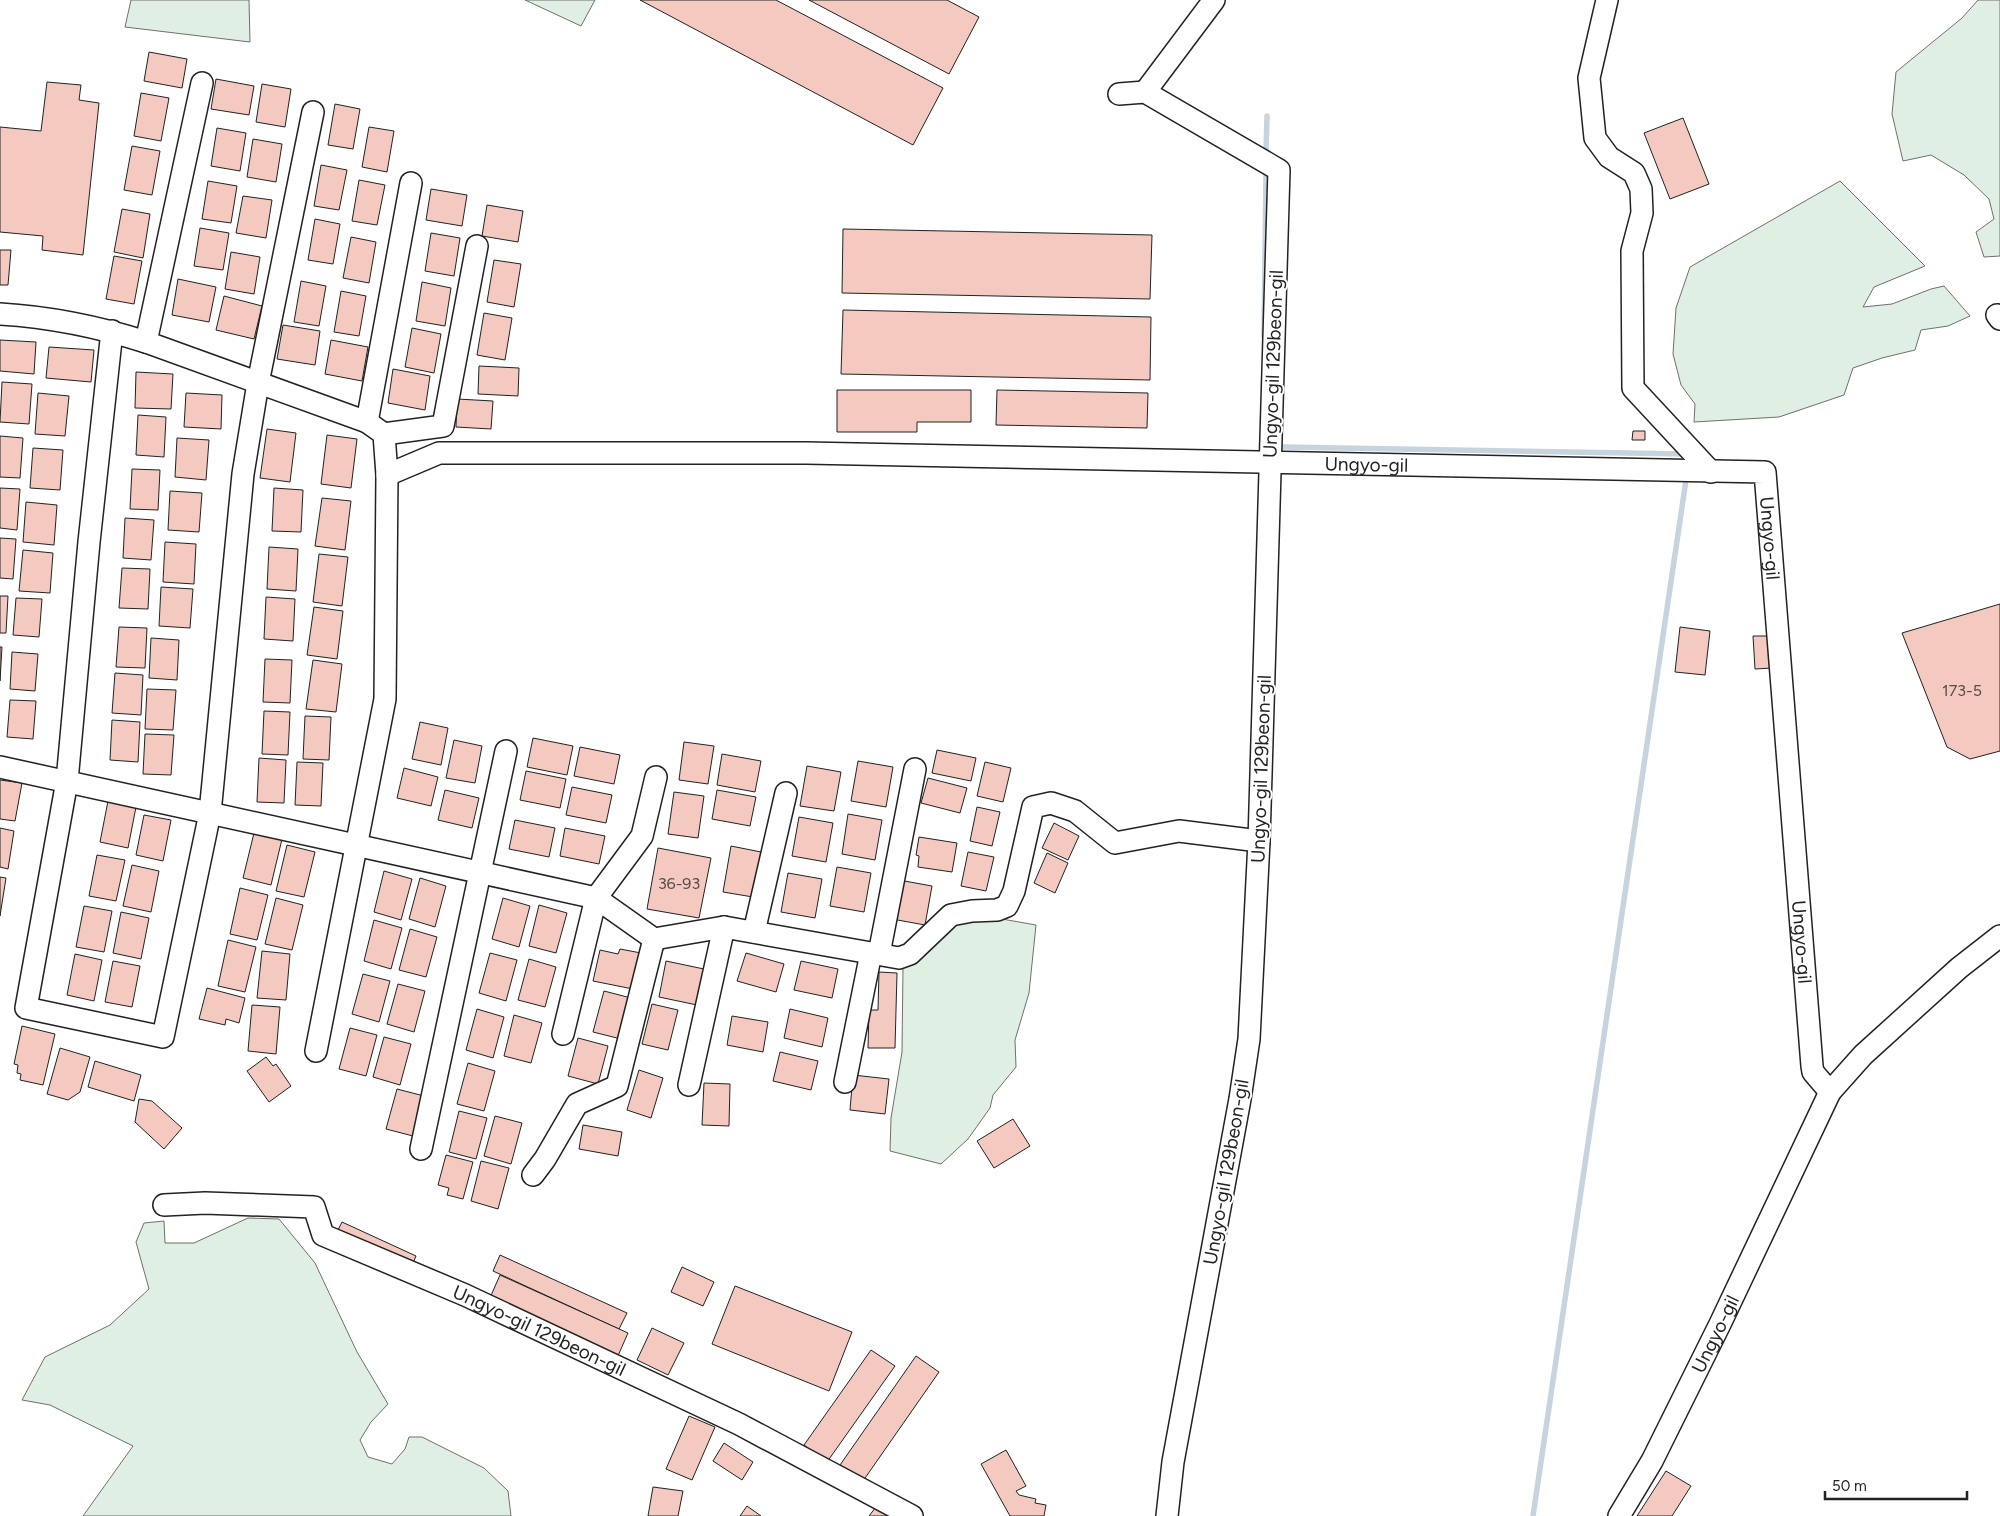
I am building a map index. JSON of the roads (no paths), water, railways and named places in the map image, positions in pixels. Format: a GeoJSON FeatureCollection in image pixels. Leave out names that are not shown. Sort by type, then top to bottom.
{"type":"FeatureCollection","features":[{"type":"Feature","properties":{"kind":"street"},"geometry":{"type":"LineString","coordinates":[[1119,94],[1145,92],[1214,0]]}},
{"type":"Feature","properties":{"kind":"street"},"geometry":{"type":"LineString","coordinates":[[1607,0],[1589,78],[1595,138],[1610,157],[1634,173],[1641,190],[1642,213],[1632,251],[1633,388],[1711,472]]}},
{"type":"Feature","properties":{"kind":"street"},"geometry":{"type":"LineString","coordinates":[[146,342],[202,83]]}},
{"type":"Feature","properties":{"kind":"street","name":"Ungyo-gil 129beon-gil"},"geometry":{"type":"LineString","coordinates":[[1145,92],[1279,170],[1259,841],[1249,1039],[1238,1109],[1173,1462],[1167,1516]]}},
{"type":"Feature","properties":{"kind":"street"},"geometry":{"type":"LineString","coordinates":[[112,331],[89,542],[67,781],[26,1008],[163,1037],[210,813],[243,474],[258,383],[313,112]]}},
{"type":"Feature","properties":{"kind":"street"},"geometry":{"type":"LineString","coordinates":[[316,1051],[385,699],[387,474],[375,428],[411,182]]}},
{"type":"Feature","properties":{"kind":"street"},"geometry":{"type":"LineString","coordinates":[[0,314],[35,316],[112,331],[258,383],[375,428],[443,426],[477,246]]}},
{"type":"Feature","properties":{"kind":"street","name":"Ungyo-gil"},"geometry":{"type":"LineString","coordinates":[[387,474],[439,452],[796,453],[1765,472],[1812,1066],[1814,1072],[1830,1092]]}},
{"type":"Feature","properties":{"kind":"street"},"geometry":{"type":"LineString","coordinates":[[421,1150],[506,751]]}},
{"type":"Feature","properties":{"kind":"street"},"geometry":{"type":"LineString","coordinates":[[0,767],[596,898],[654,939],[724,927],[899,958],[910,954],[951,915],[972,911],[997,910],[1007,906],[1014,891],[1033,808],[1051,803],[1074,811],[1114,843],[1179,831],[1259,841]]}},
{"type":"Feature","properties":{"kind":"street"},"geometry":{"type":"LineString","coordinates":[[845,1082],[915,769]]}},
{"type":"Feature","properties":{"kind":"street"},"geometry":{"type":"LineString","coordinates":[[563,1034],[596,898],[642,836],[656,778]]}},
{"type":"Feature","properties":{"kind":"street"},"geometry":{"type":"LineString","coordinates":[[754,932],[786,793]]}},
{"type":"Feature","properties":{"kind":"street"},"geometry":{"type":"LineString","coordinates":[[689,1086],[724,927]]}},
{"type":"Feature","properties":{"kind":"street","name":"Ungyo-gil"},"geometry":{"type":"LineString","coordinates":[[1619,1516],[1652,1461],[1720,1324],[1830,1092],[1863,1055],[1960,968],[2000,936]]}},
{"type":"Feature","properties":{"kind":"street"},"geometry":{"type":"LineString","coordinates":[[533,1175],[546,1159],[577,1104],[617,1086],[654,939]]}},
{"type":"Feature","properties":{"kind":"street","name":"Ungyo-gil 129beon-gil"},"geometry":{"type":"LineString","coordinates":[[164,1205],[205,1203],[314,1207],[323,1235],[466,1295],[739,1424],[912,1516]]}},
{"type":"Feature","properties":{"kind":"waterway"},"geometry":{"type":"LineString","coordinates":[[1266,152],[1267,116]]}},
{"type":"Feature","properties":{"kind":"waterway"},"geometry":{"type":"LineString","coordinates":[[1264,336],[1266,174]]}},
{"type":"Feature","properties":{"kind":"waterway"},"geometry":{"type":"LineString","coordinates":[[1283,447],[1686,454]]}},
{"type":"Feature","properties":{"kind":"waterway"},"geometry":{"type":"LineString","coordinates":[[1533,1516],[1686,480]]}}]}
